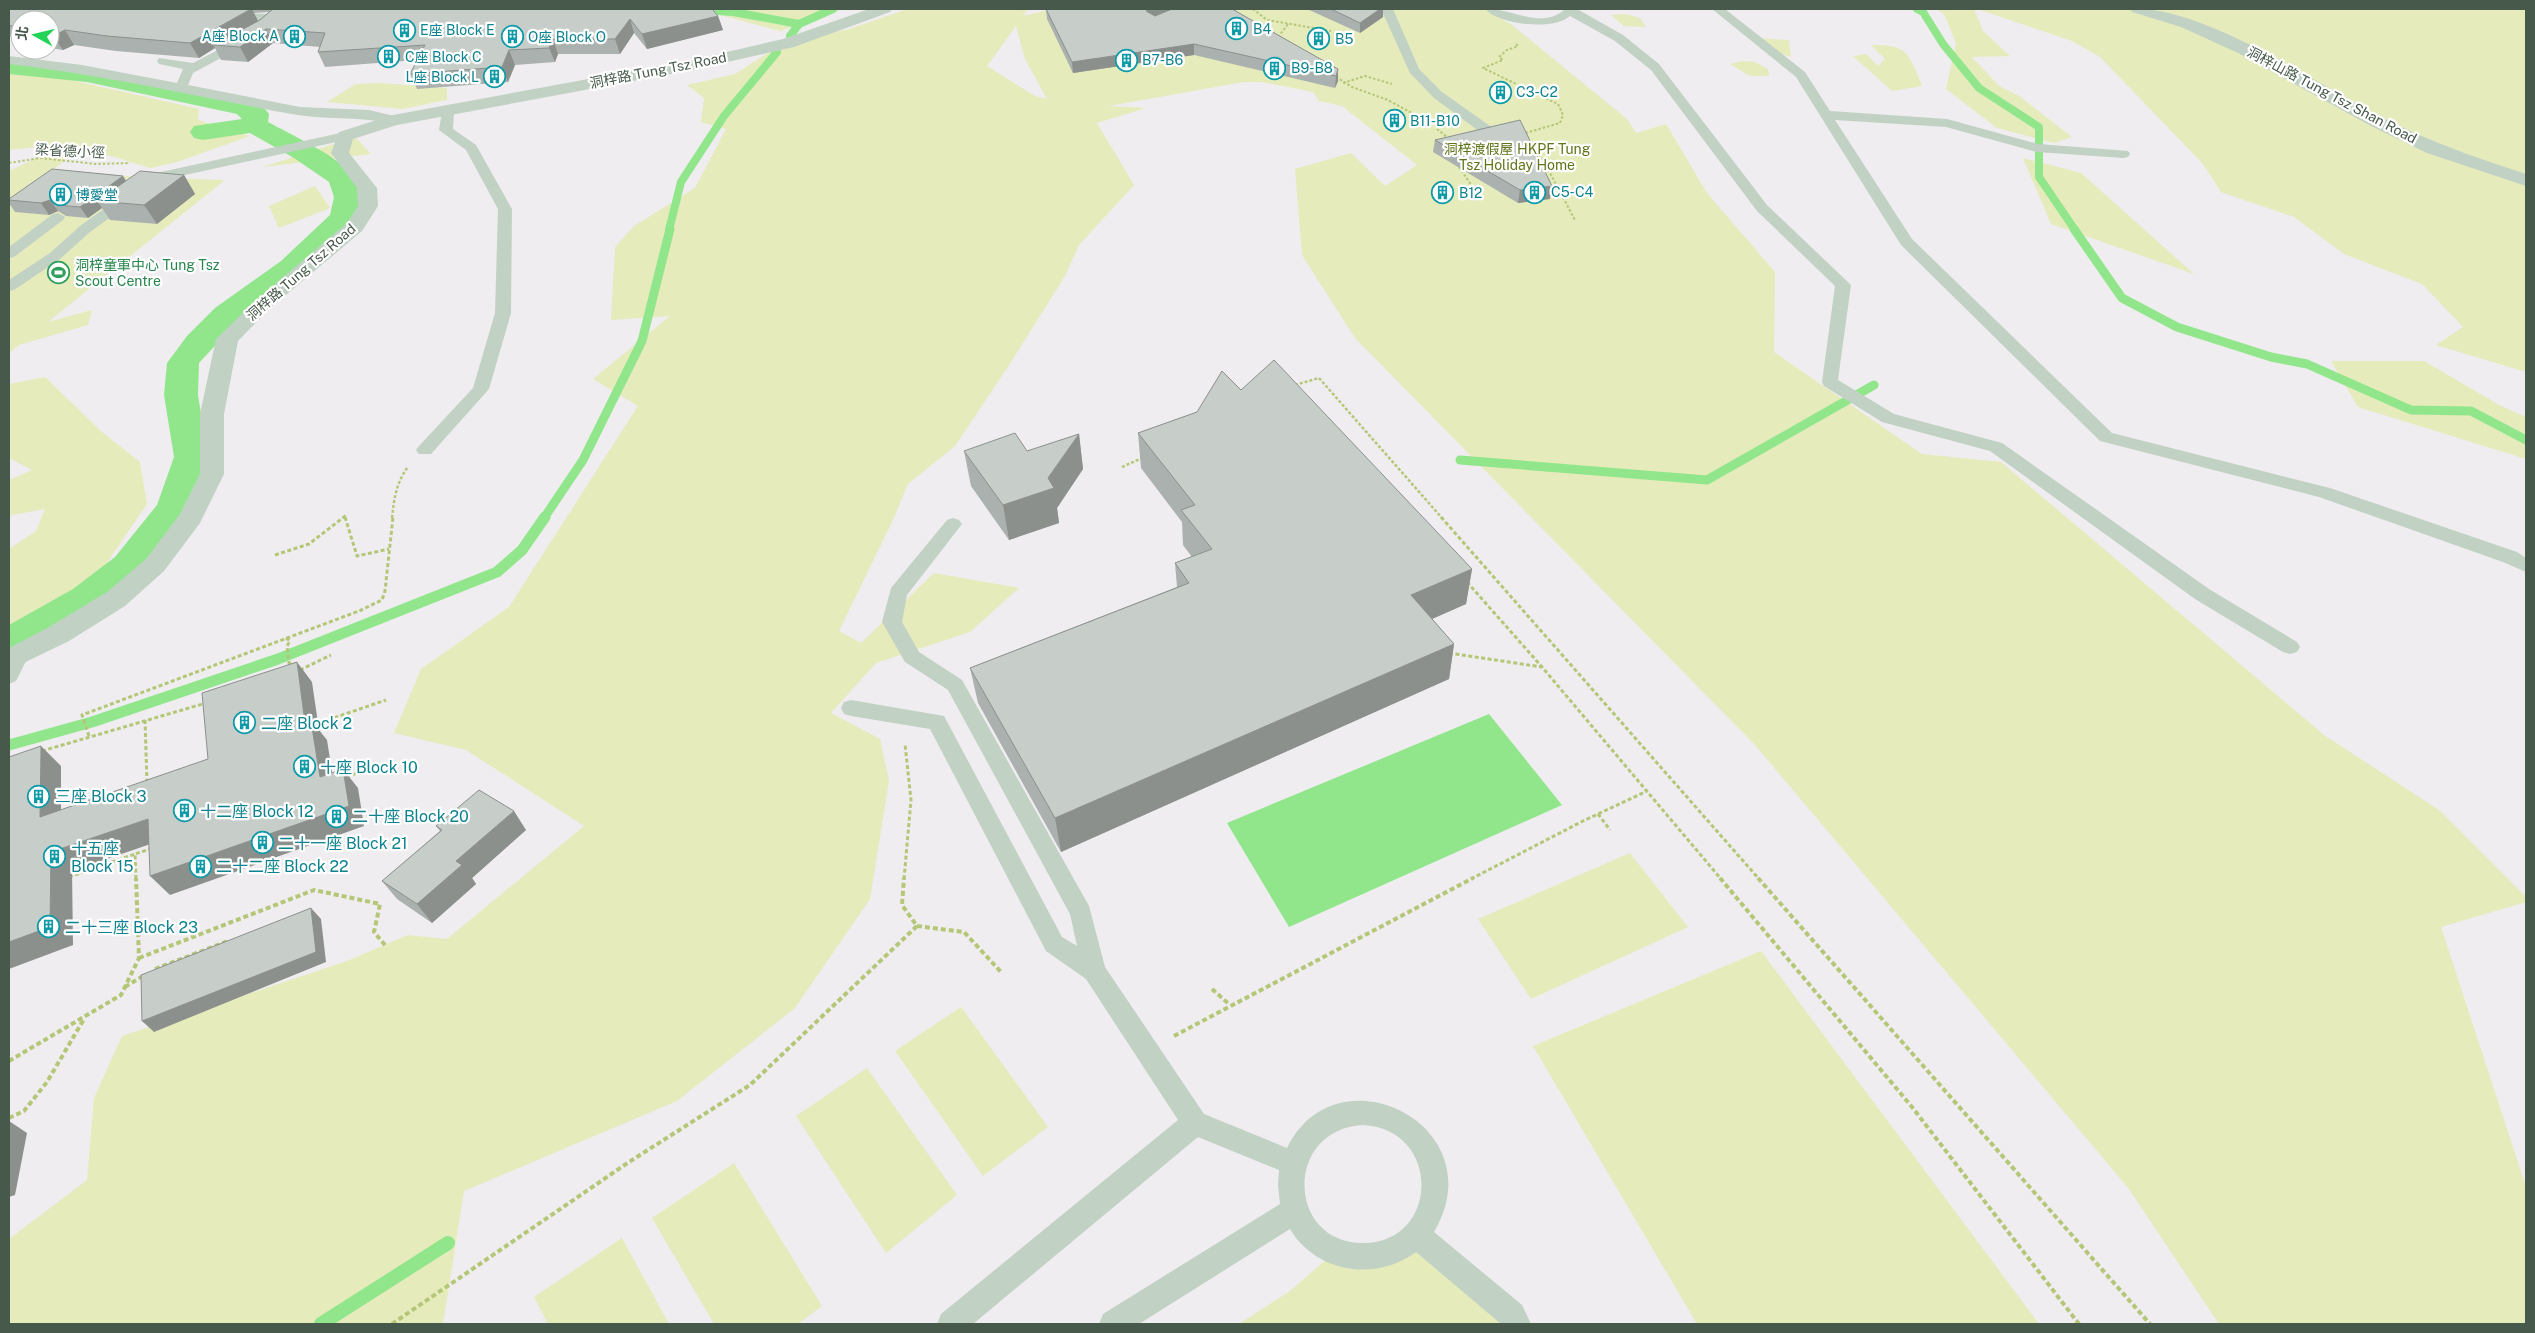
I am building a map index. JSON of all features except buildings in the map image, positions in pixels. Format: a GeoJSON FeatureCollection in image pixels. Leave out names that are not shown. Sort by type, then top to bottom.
{"type":"FeatureCollection","features":[{"type":"Feature","properties":{"kind":"street","name":"洞梓路 Tung Tsz Road"},"geometry":{"type":"LineString","coordinates":[[14,658],[116,600],[155,565],[191,518],[212,474],[212,414],[227,339],[261,306],[355,227],[368,206],[367,188],[340,153],[335,139],[393,120],[692,65],[788,42],[884,9]]}},
{"type":"Feature","properties":{"kind":"street","name":"洞梓山路 Tung Tsz Shan Road"},"geometry":{"type":"LineString","coordinates":[[2138,9],[2187,24],[2244,49],[2379,122],[2434,149],[2526,180]]}},
{"type":"Feature","properties":{"kind":"lane"},"geometry":{"type":"LineString","coordinates":[[181,87],[188,70],[259,32],[288,9]]}},
{"type":"Feature","properties":{"kind":"lane"},"geometry":{"type":"LineString","coordinates":[[1387,9],[1414,70],[1438,95],[1492,134]]}},
{"type":"Feature","properties":{"kind":"lane"},"geometry":{"type":"LineString","coordinates":[[1491,9],[1516,19],[1530,21],[1551,20],[1571,10],[1619,38],[1655,67],[1762,208],[1843,285],[1830,382],[1888,418],[1996,447],[2202,594],[2290,647]]}},
{"type":"Feature","properties":{"kind":"lane"},"geometry":{"type":"LineString","coordinates":[[1718,9],[1801,75],[1906,242],[2106,438],[2324,492],[2510,557],[2526,566]]}},
{"type":"Feature","properties":{"kind":"lane"},"geometry":{"type":"LineString","coordinates":[[235,17],[277,18]]}},
{"type":"Feature","properties":{"kind":"lane"},"geometry":{"type":"LineString","coordinates":[[9,60],[106,72],[302,111],[373,113],[393,120]]}},
{"type":"Feature","properties":{"kind":"lane"},"geometry":{"type":"LineString","coordinates":[[163,61],[194,67]]}},
{"type":"Feature","properties":{"kind":"lane"},"geometry":{"type":"LineString","coordinates":[[425,450],[481,389],[503,314],[505,209],[471,148],[446,130],[448,111]]}},
{"type":"Feature","properties":{"kind":"lane"},"geometry":{"type":"LineString","coordinates":[[1826,114],[1947,123],[2037,148],[2123,154]]}},
{"type":"Feature","properties":{"kind":"lane"},"geometry":{"type":"LineString","coordinates":[[9,287],[54,256],[86,229],[157,177],[223,160],[335,139]]}},
{"type":"Feature","properties":{"kind":"lane"},"geometry":{"type":"LineString","coordinates":[[9,254],[58,217]]}},
{"type":"Feature","properties":{"kind":"lane"},"geometry":{"type":"LineString","coordinates":[[953,524],[898,593],[892,622],[912,657],[955,685],[1081,913],[1094,971],[1195,1123],[1293,1163]]}},
{"type":"Feature","properties":{"kind":"lane"},"geometry":{"type":"LineString","coordinates":[[9,676],[14,658]]}},
{"type":"Feature","properties":{"kind":"lane"},"geometry":{"type":"LineString","coordinates":[[851,708],[913,720],[937,722],[1054,944],[1094,971]]}},
{"type":"Feature","properties":{"kind":"lane"},"geometry":{"type":"LineString","coordinates":[[1363,1113],[1386,1117],[1407,1129],[1424,1147],[1433,1168],[1436,1193],[1430,1216],[1418,1236],[1403,1248],[1386,1255],[1361,1257],[1336,1251],[1319,1241],[1306,1227],[1296,1210],[1290,1187],[1293,1163],[1303,1142],[1319,1125],[1340,1115],[1363,1113]]}},
{"type":"Feature","properties":{"kind":"lane"},"geometry":{"type":"LineString","coordinates":[[959,1322],[1195,1123]]}},
{"type":"Feature","properties":{"kind":"lane"},"geometry":{"type":"LineString","coordinates":[[1113,1324],[1296,1210]]}},
{"type":"Feature","properties":{"kind":"lane"},"geometry":{"type":"LineString","coordinates":[[1418,1236],[1512,1315],[1516,1324]]}},
{"type":"Feature","properties":{"kind":"path"},"geometry":{"type":"LineString","coordinates":[[1253,9],[1267,20],[1332,31]]}},
{"type":"Feature","properties":{"kind":"path"},"geometry":{"type":"LineString","coordinates":[[1270,37],[1280,38],[1289,23]]}},
{"type":"Feature","properties":{"kind":"path"},"geometry":{"type":"LineString","coordinates":[[1520,134],[1560,123],[1563,115],[1558,104],[1484,68],[1502,60],[1499,57],[1507,50],[1518,46],[1516,44],[1522,38]]}},
{"type":"Feature","properties":{"kind":"path"},"geometry":{"type":"LineString","coordinates":[[1332,74],[1343,84],[1384,98],[1430,123],[1447,137],[1447,143]]}},
{"type":"Feature","properties":{"kind":"path"},"geometry":{"type":"LineString","coordinates":[[1343,84],[1365,76],[1377,78]]}},
{"type":"Feature","properties":{"kind":"path"},"geometry":{"type":"LineString","coordinates":[[1527,150],[1542,158],[1575,220]]}},
{"type":"Feature","properties":{"kind":"path","name":"梁省德小徑"},"geometry":{"type":"LineString","coordinates":[[9,163],[41,158],[74,159],[91,164],[130,163],[123,168]]}},
{"type":"Feature","properties":{"kind":"path"},"geometry":{"type":"LineString","coordinates":[[1455,160],[1478,195]]}},
{"type":"Feature","properties":{"kind":"path"},"geometry":{"type":"LineString","coordinates":[[1299,393],[1292,386],[1319,378],[2150,1324]]}},
{"type":"Feature","properties":{"kind":"path"},"geometry":{"type":"LineString","coordinates":[[89,736],[82,715],[359,611],[382,600],[395,492],[399,479],[412,460],[425,450]]}},
{"type":"Feature","properties":{"kind":"path"},"geometry":{"type":"LineString","coordinates":[[1122,467],[1144,457]]}},
{"type":"Feature","properties":{"kind":"path"},"geometry":{"type":"LineString","coordinates":[[275,555],[308,544],[346,516],[357,556],[389,549]]}},
{"type":"Feature","properties":{"kind":"path"},"geometry":{"type":"LineString","coordinates":[[1463,578],[1542,667],[1912,1107],[2079,1324]]}},
{"type":"Feature","properties":{"kind":"path"},"geometry":{"type":"LineString","coordinates":[[286,638],[290,641],[287,646],[289,663],[296,663],[296,672],[330,656]]}},
{"type":"Feature","properties":{"kind":"path"},"geometry":{"type":"LineString","coordinates":[[1442,652],[1542,667]]}},
{"type":"Feature","properties":{"kind":"path"},"geometry":{"type":"LineString","coordinates":[[35,753],[214,700]]}},
{"type":"Feature","properties":{"kind":"path"},"geometry":{"type":"LineString","coordinates":[[314,724],[386,700]]}},
{"type":"Feature","properties":{"kind":"path"},"geometry":{"type":"LineString","coordinates":[[144,720],[147,783],[156,777]]}},
{"type":"Feature","properties":{"kind":"path"},"geometry":{"type":"LineString","coordinates":[[913,720],[904,737],[911,800],[902,905],[917,926],[964,932],[1000,972]]}},
{"type":"Feature","properties":{"kind":"path"},"geometry":{"type":"LineString","coordinates":[[344,778],[371,768]]}},
{"type":"Feature","properties":{"kind":"path"},"geometry":{"type":"LineString","coordinates":[[1147,1051],[1230,1005],[1598,814],[1647,792]]}},
{"type":"Feature","properties":{"kind":"path"},"geometry":{"type":"LineString","coordinates":[[1598,814],[1610,830]]}},
{"type":"Feature","properties":{"kind":"path"},"geometry":{"type":"LineString","coordinates":[[150,840],[150,848]]}},
{"type":"Feature","properties":{"kind":"path"},"geometry":{"type":"LineString","coordinates":[[63,879],[159,845]]}},
{"type":"Feature","properties":{"kind":"path"},"geometry":{"type":"LineString","coordinates":[[9,1061],[85,1018],[121,995],[139,958],[134,854]]}},
{"type":"Feature","properties":{"kind":"path"},"geometry":{"type":"LineString","coordinates":[[139,958],[314,890],[380,904],[374,932],[385,945]]}},
{"type":"Feature","properties":{"kind":"path"},"geometry":{"type":"LineString","coordinates":[[392,1324],[620,1168],[750,1084],[917,926]]}},
{"type":"Feature","properties":{"kind":"path"},"geometry":{"type":"LineString","coordinates":[[152,971],[237,937]]}},
{"type":"Feature","properties":{"kind":"path"},"geometry":{"type":"LineString","coordinates":[[125,988],[146,975]]}},
{"type":"Feature","properties":{"kind":"path"},"geometry":{"type":"LineString","coordinates":[[1212,989],[1230,1005]]}},
{"type":"Feature","properties":{"kind":"path"},"geometry":{"type":"LineString","coordinates":[[9,1118],[24,1111],[42,1089],[85,1018]]}},
{"type":"Feature","properties":{"kind":"green space"},"geometry":{"type":"Polygon","coordinates":[[[646,9],[842,9],[780,31],[720,15],[646,9]]]}},
{"type":"Feature","properties":{"kind":"green space","name":"洞梓渡假屋 HKPF Tung Tsz Holiday Home"},"geometry":{"type":"Polygon","coordinates":[[[908,9],[1028,9],[1023,16],[1053,9],[1486,9],[1512,25],[1628,120],[1636,133],[1666,124],[1707,193],[1775,272],[1774,352],[1922,454],[2001,462],[2324,735],[2439,810],[2526,897],[2526,902],[2441,927],[2526,1187],[2526,1324],[2219,1324],[2129,1189],[1755,745],[1355,338],[1302,255],[1295,169],[1351,153],[1385,186],[1417,165],[1342,106],[1319,101],[1313,92],[1262,82],[1244,82],[1108,106],[1146,108],[1097,123],[1134,185],[1079,245],[1065,276],[955,446],[908,484],[892,522],[839,631],[861,643],[934,573],[1019,588],[970,632],[876,663],[831,713],[880,739],[889,781],[870,899],[795,1008],[677,1101],[464,1191],[443,1324],[9,1324],[9,1239],[87,1180],[94,1098],[122,1036],[347,961],[408,935],[447,939],[584,826],[466,750],[394,733],[421,669],[509,607],[638,406],[593,379],[670,316],[611,320],[615,247],[634,226],[695,188],[726,129],[701,122],[704,98],[687,85],[735,74],[793,37],[846,30],[908,9]],[[1016,26],[987,66],[1035,96],[1047,99],[1025,59],[1016,26]]]}},
{"type":"Feature","properties":{"kind":"green space"},"geometry":{"type":"Polygon","coordinates":[[[1936,9],[1974,9],[1983,31],[2010,56],[1972,57],[1999,86],[2019,96],[2072,137],[2054,143],[1997,128],[1946,89],[1956,43],[1944,14],[1936,9]]]}},
{"type":"Feature","properties":{"kind":"green space"},"geometry":{"type":"Polygon","coordinates":[[[1977,9],[2526,9],[2526,372],[2436,345],[2463,327],[2422,284],[2344,254],[2294,217],[2221,192],[2203,164],[2100,57],[2072,41],[1977,9]]]}},
{"type":"Feature","properties":{"kind":"green space"},"geometry":{"type":"Polygon","coordinates":[[[1626,14],[1640,18],[1646,27],[1624,26],[1611,15],[1626,14]]]}},
{"type":"Feature","properties":{"kind":"green space"},"geometry":{"type":"Polygon","coordinates":[[[1758,38],[1789,40],[1791,57],[1759,48],[1758,38]]]}},
{"type":"Feature","properties":{"kind":"green space"},"geometry":{"type":"Polygon","coordinates":[[[1871,45],[1893,46],[1906,53],[1914,66],[1922,86],[1892,91],[1853,56],[1866,54],[1878,66],[1885,59],[1871,45]]]}},
{"type":"Feature","properties":{"kind":"green space"},"geometry":{"type":"Polygon","coordinates":[[[1743,61],[1755,62],[1768,69],[1769,76],[1750,76],[1730,64],[1743,61]]]}},
{"type":"Feature","properties":{"kind":"green space"},"geometry":{"type":"Polygon","coordinates":[[[9,66],[199,109],[198,120],[250,136],[177,162],[150,168],[111,156],[76,151],[54,169],[135,177],[225,180],[48,322],[92,310],[88,325],[19,345],[9,353],[9,171],[66,144],[9,150],[9,66]]]}},
{"type":"Feature","properties":{"kind":"green space"},"geometry":{"type":"Polygon","coordinates":[[[379,83],[447,88],[447,100],[403,109],[327,102],[356,84],[379,83]]]}},
{"type":"Feature","properties":{"kind":"green space"},"geometry":{"type":"Polygon","coordinates":[[[355,137],[371,154],[263,167],[355,137]]]}},
{"type":"Feature","properties":{"kind":"green space"},"geometry":{"type":"Polygon","coordinates":[[[2023,158],[2081,173],[2194,274],[2051,224],[2023,158]]]}},
{"type":"Feature","properties":{"kind":"green space"},"geometry":{"type":"Polygon","coordinates":[[[315,186],[330,208],[279,228],[269,206],[315,186]]]}},
{"type":"Feature","properties":{"kind":"green space"},"geometry":{"type":"Polygon","coordinates":[[[2331,361],[2424,361],[2501,406],[2526,417],[2526,459],[2358,407],[2331,361]]]}},
{"type":"Feature","properties":{"kind":"green space"},"geometry":{"type":"Polygon","coordinates":[[[45,377],[102,432],[140,462],[147,504],[102,570],[28,621],[9,629],[9,549],[36,531],[45,509],[12,515],[9,519],[9,480],[32,470],[9,458],[9,384],[45,377]]]}},
{"type":"Feature","properties":{"kind":"green space"},"geometry":{"type":"Polygon","coordinates":[[[1630,853],[1688,927],[1531,999],[1478,919],[1630,853]]]}},
{"type":"Feature","properties":{"kind":"green space"},"geometry":{"type":"Polygon","coordinates":[[[1761,951],[2039,1324],[1697,1324],[1533,1046],[1761,951]]]}},
{"type":"Feature","properties":{"kind":"green space"},"geometry":{"type":"Polygon","coordinates":[[[961,1007],[1048,1127],[983,1176],[895,1051],[961,1007]]]}},
{"type":"Feature","properties":{"kind":"green space"},"geometry":{"type":"Polygon","coordinates":[[[867,1068],[957,1195],[886,1253],[796,1116],[867,1068]]]}},
{"type":"Feature","properties":{"kind":"green space"},"geometry":{"type":"Polygon","coordinates":[[[734,1163],[822,1306],[798,1324],[714,1324],[652,1218],[734,1163]]]}},
{"type":"Feature","properties":{"kind":"green space"},"geometry":{"type":"Polygon","coordinates":[[[1418,1236],[1512,1315],[1517,1324],[1239,1324],[1290,1291],[1336,1251],[1418,1236]]]}},
{"type":"Feature","properties":{"kind":"green space"},"geometry":{"type":"Polygon","coordinates":[[[622,1238],[669,1324],[548,1324],[534,1297],[622,1238]]]}},
{"type":"Feature","properties":{"kind":"shaded area"},"geometry":{"type":"Polygon","coordinates":[[[1489,714],[1562,805],[1289,927],[1227,823],[1489,714]]]}},
{"type":"Feature","properties":{"kind":"waterway"},"geometry":{"type":"LineString","coordinates":[[687,9],[733,12],[799,24]]}},
{"type":"Feature","properties":{"kind":"waterway"},"geometry":{"type":"LineString","coordinates":[[799,24],[833,9]]}},
{"type":"Feature","properties":{"kind":"waterway"},"geometry":{"type":"LineString","coordinates":[[1917,9],[1923,12],[1943,44],[1979,88],[2039,127],[2039,177],[2075,230]]}},
{"type":"Feature","properties":{"kind":"waterway"},"geometry":{"type":"LineString","coordinates":[[790,36],[799,24]]}},
{"type":"Feature","properties":{"kind":"waterway"},"geometry":{"type":"LineString","coordinates":[[669,230],[681,182],[724,116],[777,52]]}},
{"type":"Feature","properties":{"kind":"waterway"},"geometry":{"type":"LineString","coordinates":[[9,67],[87,75],[245,108],[256,114],[254,125]]}},
{"type":"Feature","properties":{"kind":"waterway"},"geometry":{"type":"LineString","coordinates":[[9,643],[87,599],[128,566],[174,509],[191,457],[181,395],[183,363],[198,343],[226,315],[292,267],[344,218],[348,197],[341,178],[303,152],[254,125]]}},
{"type":"Feature","properties":{"kind":"waterway"},"geometry":{"type":"LineString","coordinates":[[203,132],[254,125]]}},
{"type":"Feature","properties":{"kind":"waterway"},"geometry":{"type":"LineString","coordinates":[[544,518],[583,460],[642,341],[670,229]]}},
{"type":"Feature","properties":{"kind":"waterway"},"geometry":{"type":"LineString","coordinates":[[2074,229],[2122,298],[2177,327],[2271,357],[2307,364],[2411,410],[2471,411],[2526,440]]}},
{"type":"Feature","properties":{"kind":"waterway"},"geometry":{"type":"LineString","coordinates":[[1460,460],[1707,480],[1874,385]]}},
{"type":"Feature","properties":{"kind":"waterway"},"geometry":{"type":"LineString","coordinates":[[9,745],[92,722],[278,659],[497,572],[522,550],[545,517]]}},
{"type":"Feature","properties":{"kind":"waterway"},"geometry":{"type":"LineString","coordinates":[[321,1324],[448,1243]]}},
{"type":"Feature","properties":{"kind":"place","name":"B4"},"geometry":{"type":"Point","coordinates":[1237,29]}},
{"type":"Feature","properties":{"kind":"place","name":"E座 Block E"},"geometry":{"type":"Point","coordinates":[404,30]}},
{"type":"Feature","properties":{"kind":"place","name":"A座 Block A"},"geometry":{"type":"Point","coordinates":[295,36]}},
{"type":"Feature","properties":{"kind":"place","name":"O座 Block O"},"geometry":{"type":"Point","coordinates":[512,37]}},
{"type":"Feature","properties":{"kind":"place","name":"B5"},"geometry":{"type":"Point","coordinates":[1319,39]}},
{"type":"Feature","properties":{"kind":"place","name":"C座 Block C"},"geometry":{"type":"Point","coordinates":[389,57]}},
{"type":"Feature","properties":{"kind":"place","name":"B7-B6"},"geometry":{"type":"Point","coordinates":[1126,60]}},
{"type":"Feature","properties":{"kind":"place","name":"B9-B8"},"geometry":{"type":"Point","coordinates":[1275,68]}},
{"type":"Feature","properties":{"kind":"place","name":"L座 Block L"},"geometry":{"type":"Point","coordinates":[495,77]}},
{"type":"Feature","properties":{"kind":"place","name":"C3-C2"},"geometry":{"type":"Point","coordinates":[1500,92]}},
{"type":"Feature","properties":{"kind":"place","name":"B11-B10"},"geometry":{"type":"Point","coordinates":[1394,121]}},
{"type":"Feature","properties":{"kind":"place","name":"C5-C4"},"geometry":{"type":"Point","coordinates":[1535,192]}},
{"type":"Feature","properties":{"kind":"place","name":"B12"},"geometry":{"type":"Point","coordinates":[1443,193]}},
{"type":"Feature","properties":{"kind":"place","name":"博愛堂"},"geometry":{"type":"Point","coordinates":[60,195]}},
{"type":"Feature","properties":{"kind":"place","name":"洞梓童軍中心 Tung Tsz Scout Centre"},"geometry":{"type":"Point","coordinates":[59,273]}},
{"type":"Feature","properties":{"kind":"place","name":"二座 Block 2"},"geometry":{"type":"Point","coordinates":[245,723]}},
{"type":"Feature","properties":{"kind":"place","name":"十座 Block 10"},"geometry":{"type":"Point","coordinates":[304,767]}},
{"type":"Feature","properties":{"kind":"place","name":"三座 Block 3"},"geometry":{"type":"Point","coordinates":[39,796]}},
{"type":"Feature","properties":{"kind":"place","name":"十二座 Block 12"},"geometry":{"type":"Point","coordinates":[184,811]}},
{"type":"Feature","properties":{"kind":"place","name":"二十座 Block 20"},"geometry":{"type":"Point","coordinates":[336,816]}},
{"type":"Feature","properties":{"kind":"place","name":"二十一座 Block 21"},"geometry":{"type":"Point","coordinates":[262,843]}},
{"type":"Feature","properties":{"kind":"place","name":"十五座 Block 15"},"geometry":{"type":"Point","coordinates":[55,857]}},
{"type":"Feature","properties":{"kind":"place","name":"二十二座 Block 22"},"geometry":{"type":"Point","coordinates":[200,866]}},
{"type":"Feature","properties":{"kind":"place","name":"二十三座 Block 23"},"geometry":{"type":"Point","coordinates":[49,927]}}]}
